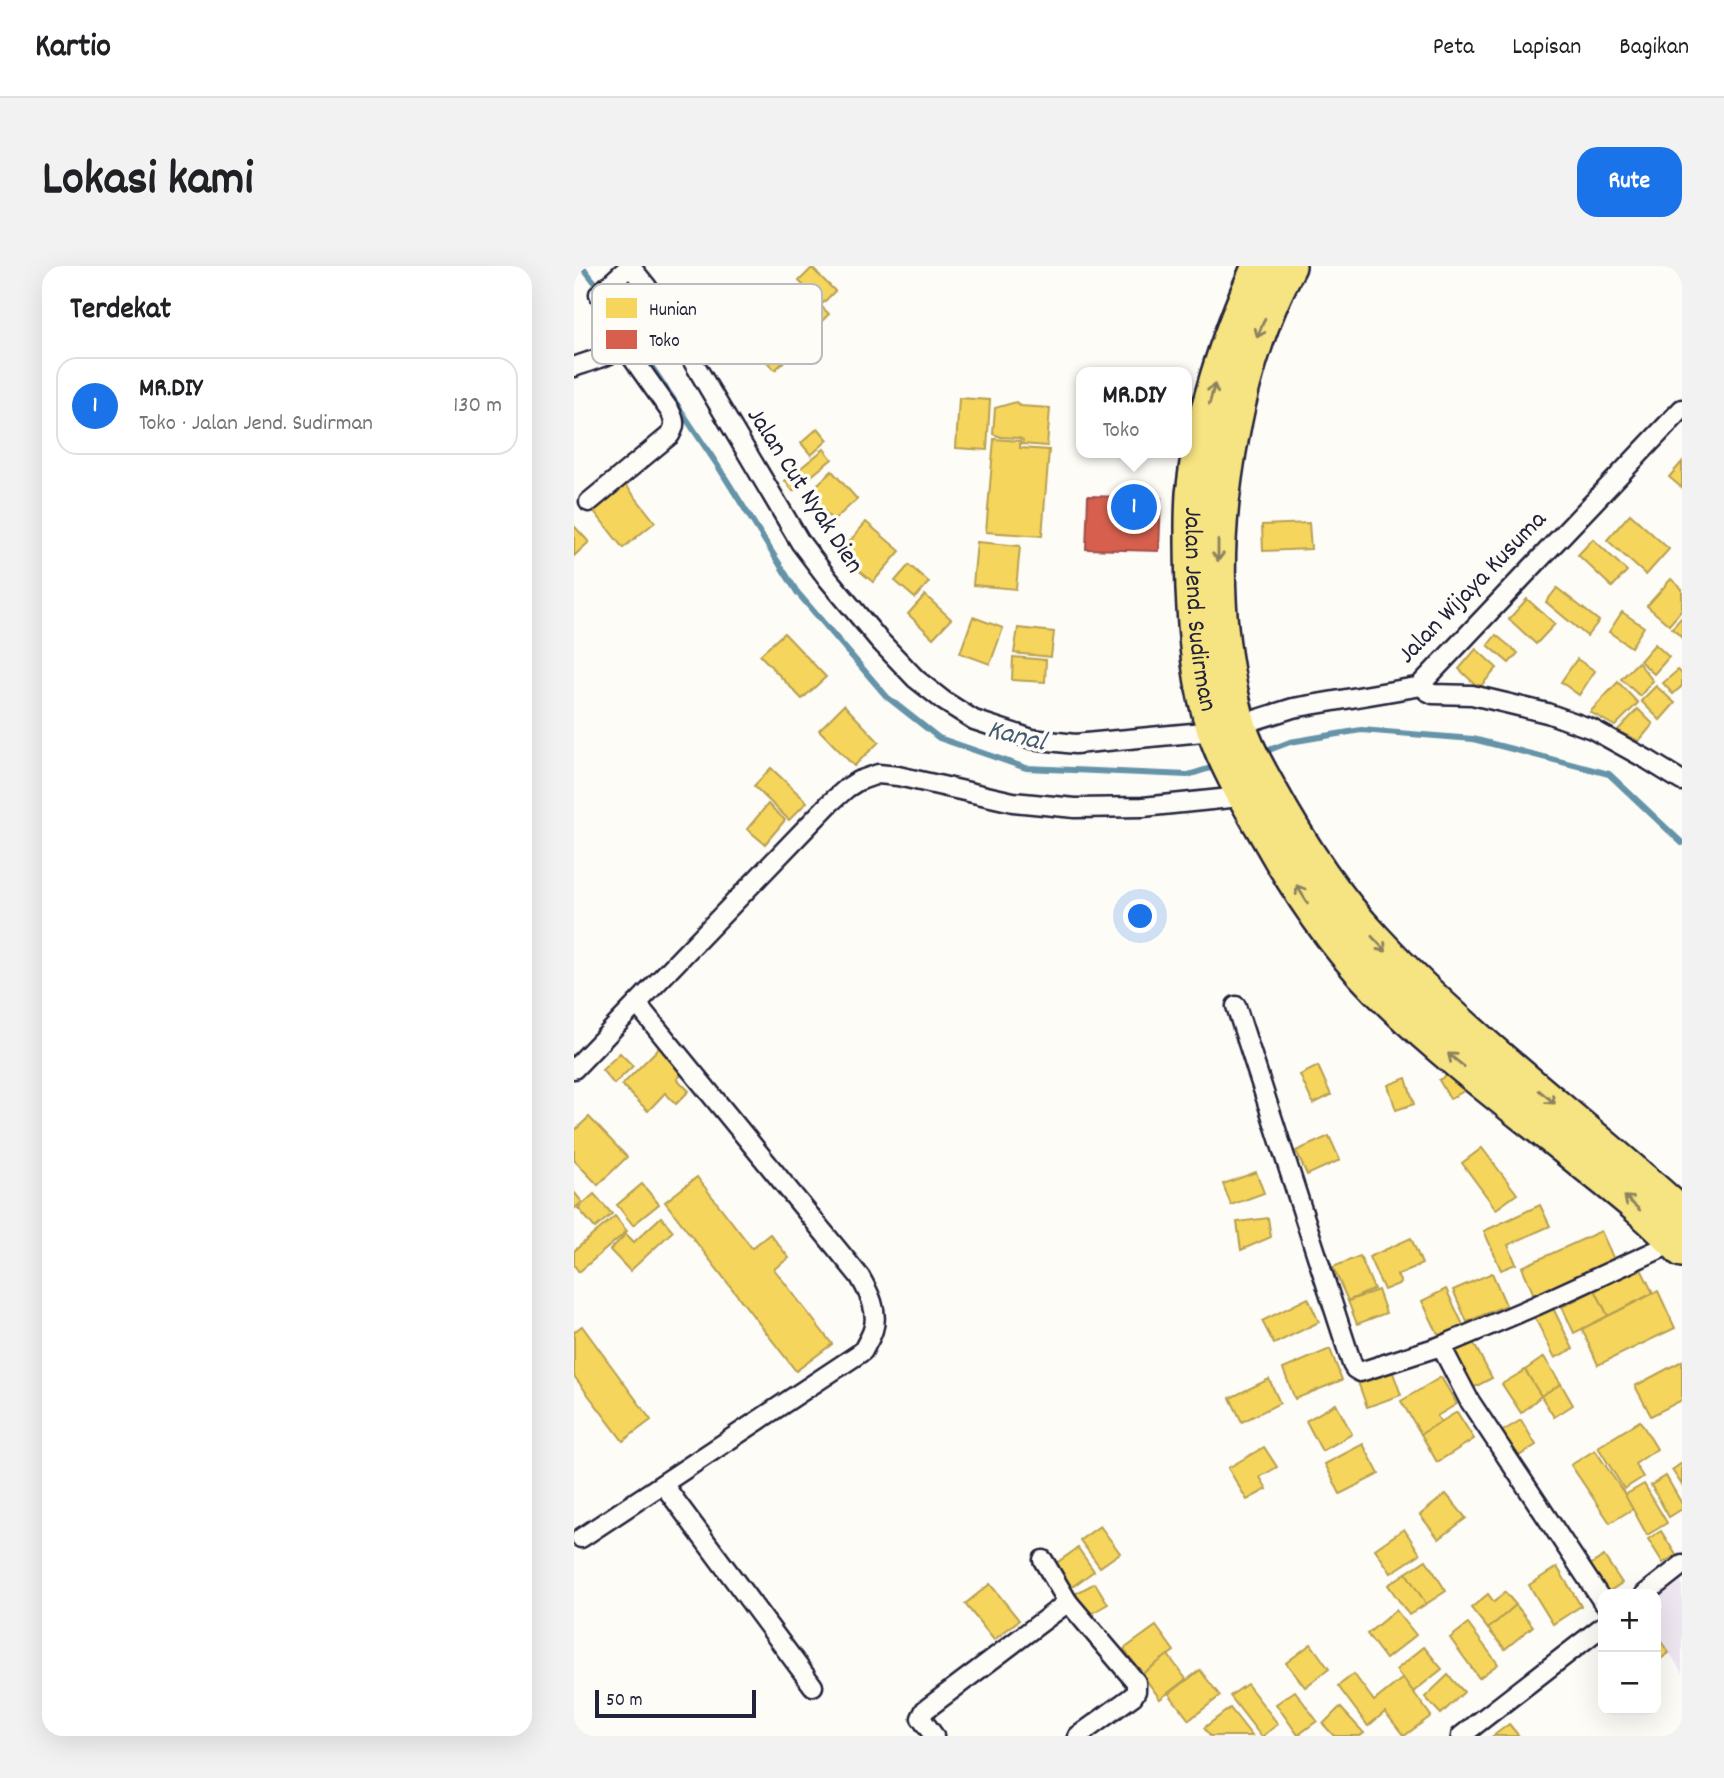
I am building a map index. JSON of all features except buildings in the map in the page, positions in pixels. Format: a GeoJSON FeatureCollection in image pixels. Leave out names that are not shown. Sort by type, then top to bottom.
{"type":"FeatureCollection","features":[{"type":"Feature","properties":{"kind":"highway","name":"Jalan Jend. Sudirman"},"geometry":{"type":"LineString","coordinates":[[1241,760],[1199,661],[1194,610],[1193,494],[1211,393],[1259,266]]}},
{"type":"Feature","properties":{"kind":"highway","name":"Jalan Jend. Sudirman"},"geometry":{"type":"LineString","coordinates":[[1241,760],[1222,633],[1218,587],[1220,524],[1225,475],[1242,387],[1258,334],[1289,266]]}},
{"type":"Feature","properties":{"kind":"highway"},"geometry":{"type":"LineString","coordinates":[[1241,760],[1286,870],[1342,950],[1390,1002],[1435,1042],[1623,1195],[1680,1236]]}},
{"type":"Feature","properties":{"kind":"street","name":"Jalan Cut Nyak Dien"},"geometry":{"type":"LineString","coordinates":[[628,267],[643,284]]}},
{"type":"Feature","properties":{"kind":"street"},"geometry":{"type":"LineString","coordinates":[[609,284],[628,267]]}},
{"type":"Feature","properties":{"kind":"street"},"geometry":{"type":"LineString","coordinates":[[574,367],[592,360]]}},
{"type":"Feature","properties":{"kind":"street"},"geometry":{"type":"LineString","coordinates":[[589,502],[670,435],[675,427],[670,411],[637,364]]}},
{"type":"Feature","properties":{"kind":"street","name":"Jalan Cut Nyak Dien"},"geometry":{"type":"LineString","coordinates":[[695,364],[800,542],[878,640],[916,679],[944,701],[974,719],[1032,739],[1241,760]]}},
{"type":"Feature","properties":{"kind":"street","name":"Jalan Wijaya Kusuma"},"geometry":{"type":"LineString","coordinates":[[1241,760],[1293,708],[1422,686],[1682,409]]}},
{"type":"Feature","properties":{"kind":"street"},"geometry":{"type":"LineString","coordinates":[[1422,686],[1433,694],[1472,695],[1547,713],[1592,729],[1682,780]]}},
{"type":"Feature","properties":{"kind":"street"},"geometry":{"type":"LineString","coordinates":[[574,1069],[830,803],[858,781],[878,774],[898,776],[1013,802],[1075,808],[1143,807],[1241,760]]}},
{"type":"Feature","properties":{"kind":"street"},"geometry":{"type":"LineString","coordinates":[[581,1538],[863,1351],[874,1330],[875,1311],[860,1277],[637,1004]]}},
{"type":"Feature","properties":{"kind":"street"},"geometry":{"type":"LineString","coordinates":[[1236,1006],[1354,1369],[1360,1372],[1441,1346],[1535,1306],[1680,1236]]}},
{"type":"Feature","properties":{"kind":"street"},"geometry":{"type":"LineString","coordinates":[[1441,1346],[1469,1400],[1598,1594]]}},
{"type":"Feature","properties":{"kind":"street"},"geometry":{"type":"LineString","coordinates":[[663,1484],[813,1686]]}},
{"type":"Feature","properties":{"kind":"street"},"geometry":{"type":"LineString","coordinates":[[1043,1560],[1068,1602],[1136,1682],[1133,1696],[1078,1736]]}},
{"type":"Feature","properties":{"kind":"street"},"geometry":{"type":"LineString","coordinates":[[1652,1589],[1682,1566]]}},
{"type":"Feature","properties":{"kind":"street"},"geometry":{"type":"LineString","coordinates":[[934,1736],[922,1718],[925,1710],[1068,1602]]}},
{"type":"Feature","properties":{"kind":"street"},"geometry":{"type":"LineString","coordinates":[[1461,1736],[1598,1630]]}},
{"type":"Feature","properties":{"kind":"shaded area"},"geometry":{"type":"Polygon","coordinates":[[[1682,1581],[1682,1673],[1661,1638],[1661,1596],[1682,1581]]]}},
{"type":"Feature","properties":{"kind":"waterway","name":"Kanal"},"geometry":{"type":"LineString","coordinates":[[582,266],[596,284]]}},
{"type":"Feature","properties":{"kind":"waterway","name":"Kanal"},"geometry":{"type":"LineString","coordinates":[[650,364],[797,592],[887,697],[939,738],[1026,768],[1188,775],[1217,766]]}},
{"type":"Feature","properties":{"kind":"waterway","name":"Kanal"},"geometry":{"type":"LineString","coordinates":[[1261,753],[1290,742],[1361,730],[1473,739],[1609,774],[1682,843]]}},
{"type":"Feature","properties":{"kind":"place","name":"MR.DIY"},"geometry":{"type":"Point","coordinates":[1134,507]}}]}
